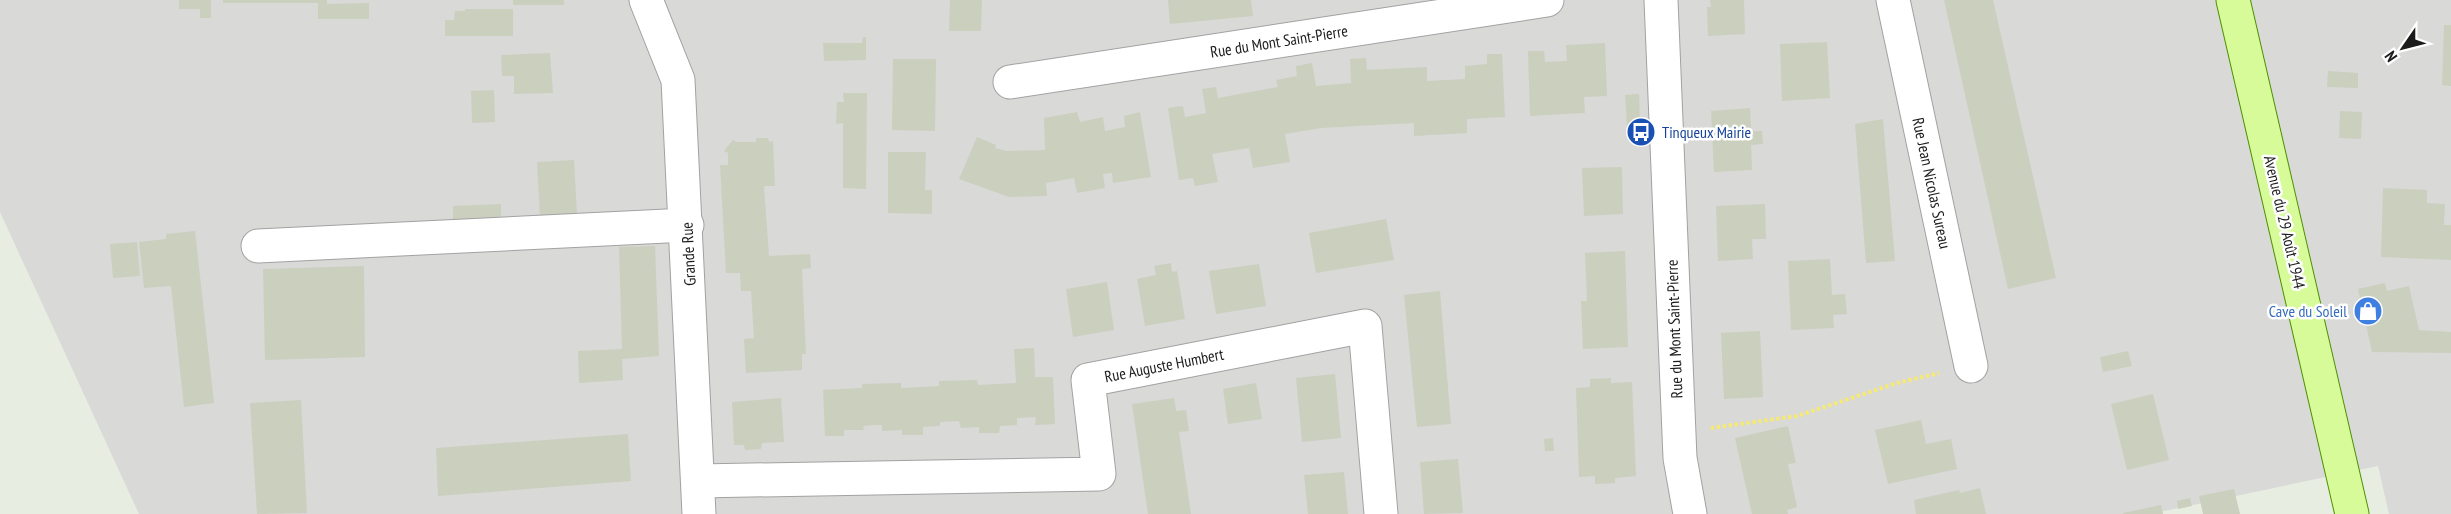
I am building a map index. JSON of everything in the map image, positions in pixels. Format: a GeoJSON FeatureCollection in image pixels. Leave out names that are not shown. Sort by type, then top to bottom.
{"type":"FeatureCollection","features":[{"type":"Feature","properties":{"kind":"main road","name":"Avenue du 29 Août 1944"},"geometry":{"type":"LineString","coordinates":[[2233,0],[2352,514]]}},
{"type":"Feature","properties":{"kind":"street","name":"Rue du Mont Saint-Pierre"},"geometry":{"type":"LineString","coordinates":[[1010,82],[1547,0]]}},
{"type":"Feature","properties":{"kind":"street","name":"Rue du Mont Saint-Pierre"},"geometry":{"type":"LineString","coordinates":[[1660,0],[1678,436],[1690,514]]}},
{"type":"Feature","properties":{"kind":"street","name":"Rue Jean Nicolas Sureau"},"geometry":{"type":"LineString","coordinates":[[1893,0],[1971,366]]}},
{"type":"Feature","properties":{"kind":"street","name":"Grande Rue"},"geometry":{"type":"LineString","coordinates":[[653,7],[678,80],[687,225],[699,514]]}},
{"type":"Feature","properties":{"kind":"street"},"geometry":{"type":"LineString","coordinates":[[258,246],[687,225]]}},
{"type":"Feature","properties":{"kind":"street","name":"Rue Auguste Humbert"},"geometry":{"type":"LineString","coordinates":[[698,481],[1099,474],[1088,380],[1365,326],[1381,514]]}},
{"type":"Feature","properties":{"kind":"path"},"geometry":{"type":"LineString","coordinates":[[1678,436],[1710,428],[1797,416],[1897,383],[1971,366]]}},
{"type":"Feature","properties":{"kind":"shaded area"},"geometry":{"type":"Polygon","coordinates":[[[0,0],[2451,0],[2451,514],[2389,514],[2378,466],[2150,514],[139,514],[0,212],[0,0]]]}},
{"type":"Feature","properties":{"kind":"building"},"geometry":{"type":"Polygon","coordinates":[[[179,0],[211,0],[211,18],[200,18],[200,9],[179,9],[179,0]]]}},
{"type":"Feature","properties":{"kind":"building"},"geometry":{"type":"Polygon","coordinates":[[[223,0],[327,0],[327,4],[369,3],[369,19],[318,19],[318,3],[223,3],[223,0]]]}},
{"type":"Feature","properties":{"kind":"building"},"geometry":{"type":"Polygon","coordinates":[[[513,0],[564,0],[564,5],[513,5],[513,0]]]}},
{"type":"Feature","properties":{"kind":"building"},"geometry":{"type":"Polygon","coordinates":[[[950,0],[982,0],[981,31],[949,31],[950,0]]]}},
{"type":"Feature","properties":{"kind":"building"},"geometry":{"type":"Polygon","coordinates":[[[1168,0],[1251,0],[1253,16],[1170,24],[1168,0]]]}},
{"type":"Feature","properties":{"kind":"building"},"geometry":{"type":"Polygon","coordinates":[[[1710,0],[1744,0],[1745,34],[1708,36],[1707,7],[1711,7],[1710,0]]]}},
{"type":"Feature","properties":{"kind":"building"},"geometry":{"type":"Polygon","coordinates":[[[1944,0],[1993,0],[2056,278],[2008,289],[1944,0]]]}},
{"type":"Feature","properties":{"kind":"building"},"geometry":{"type":"Polygon","coordinates":[[[465,9],[513,9],[513,36],[445,36],[445,20],[454,20],[455,11],[465,11],[465,9]]]}},
{"type":"Feature","properties":{"kind":"building"},"geometry":{"type":"Polygon","coordinates":[[[2444,25],[2451,25],[2451,86],[2442,85],[2444,25]]]}},
{"type":"Feature","properties":{"kind":"building"},"geometry":{"type":"Polygon","coordinates":[[[863,37],[866,37],[866,60],[824,61],[823,43],[862,43],[863,37]]]}},
{"type":"Feature","properties":{"kind":"building"},"geometry":{"type":"Polygon","coordinates":[[[1827,42],[1830,98],[1782,101],[1780,44],[1827,42]]]}},
{"type":"Feature","properties":{"kind":"building"},"geometry":{"type":"Polygon","coordinates":[[[1605,43],[1607,96],[1584,97],[1585,113],[1530,116],[1528,51],[1544,51],[1545,62],[1567,61],[1566,45],[1605,43]]]}},
{"type":"Feature","properties":{"kind":"building"},"geometry":{"type":"Polygon","coordinates":[[[550,53],[553,93],[514,94],[514,76],[502,76],[501,55],[550,53]]]}},
{"type":"Feature","properties":{"kind":"building"},"geometry":{"type":"Polygon","coordinates":[[[1487,54],[1502,54],[1505,117],[1467,119],[1467,133],[1414,136],[1414,123],[1321,128],[1285,134],[1290,162],[1253,168],[1249,148],[1212,154],[1218,182],[1195,186],[1193,178],[1179,180],[1168,108],[1183,106],[1185,117],[1206,113],[1202,89],[1216,87],[1218,98],[1278,87],[1276,80],[1297,76],[1296,66],[1312,63],[1316,86],[1351,83],[1350,59],[1366,58],[1367,70],[1427,67],[1427,81],[1465,79],[1465,66],[1487,64],[1487,54]]]}},
{"type":"Feature","properties":{"kind":"building"},"geometry":{"type":"Polygon","coordinates":[[[893,59],[936,59],[935,131],[892,130],[893,59]]]}},
{"type":"Feature","properties":{"kind":"building"},"geometry":{"type":"Polygon","coordinates":[[[2328,71],[2358,73],[2358,88],[2327,87],[2328,71]]]}},
{"type":"Feature","properties":{"kind":"building"},"geometry":{"type":"Polygon","coordinates":[[[494,90],[495,122],[472,123],[471,91],[494,90]]]}},
{"type":"Feature","properties":{"kind":"building"},"geometry":{"type":"Polygon","coordinates":[[[843,93],[867,93],[866,189],[843,188],[843,123],[836,124],[837,102],[844,102],[843,93]]]}},
{"type":"Feature","properties":{"kind":"building"},"geometry":{"type":"Polygon","coordinates":[[[1639,94],[1640,125],[1627,125],[1625,95],[1639,94]]]}},
{"type":"Feature","properties":{"kind":"building"},"geometry":{"type":"Polygon","coordinates":[[[1750,108],[1751,131],[1762,131],[1763,144],[1751,145],[1752,170],[1714,172],[1711,111],[1750,108]]]}},
{"type":"Feature","properties":{"kind":"building"},"geometry":{"type":"Polygon","coordinates":[[[2340,111],[2362,112],[2361,139],[2339,138],[2340,111]]]}},
{"type":"Feature","properties":{"kind":"building"},"geometry":{"type":"Polygon","coordinates":[[[1077,112],[1080,122],[1103,117],[1105,131],[1125,127],[1124,116],[1140,112],[1151,177],[1113,183],[1112,173],[1103,174],[1105,188],[1077,193],[1074,178],[1046,183],[1047,196],[1009,197],[959,179],[977,137],[996,145],[995,148],[1007,151],[1045,150],[1044,118],[1077,112]]]}},
{"type":"Feature","properties":{"kind":"building"},"geometry":{"type":"Polygon","coordinates":[[[1883,119],[1895,261],[1866,263],[1855,124],[1883,119]]]}},
{"type":"Feature","properties":{"kind":"building"},"geometry":{"type":"Polygon","coordinates":[[[756,138],[768,138],[769,142],[773,141],[775,186],[764,186],[769,256],[810,254],[811,268],[802,269],[806,354],[802,354],[802,370],[746,373],[744,339],[754,338],[751,291],[741,291],[740,273],[726,273],[720,165],[728,165],[728,153],[724,151],[733,140],[756,142],[756,138]]]}},
{"type":"Feature","properties":{"kind":"building"},"geometry":{"type":"Polygon","coordinates":[[[888,152],[926,152],[925,190],[932,190],[932,214],[888,213],[888,152]]]}},
{"type":"Feature","properties":{"kind":"building"},"geometry":{"type":"Polygon","coordinates":[[[574,160],[577,215],[540,217],[537,162],[574,160]]]}},
{"type":"Feature","properties":{"kind":"building"},"geometry":{"type":"Polygon","coordinates":[[[1622,167],[1623,214],[1584,216],[1582,168],[1622,167]]]}},
{"type":"Feature","properties":{"kind":"building"},"geometry":{"type":"Polygon","coordinates":[[[2383,188],[2427,190],[2427,203],[2445,204],[2444,225],[2451,225],[2451,260],[2381,257],[2383,188]]]}},
{"type":"Feature","properties":{"kind":"building"},"geometry":{"type":"Polygon","coordinates":[[[501,204],[501,227],[453,228],[453,206],[501,204]]]}},
{"type":"Feature","properties":{"kind":"building"},"geometry":{"type":"Polygon","coordinates":[[[1765,204],[1766,239],[1752,239],[1753,259],[1718,261],[1716,206],[1765,204]]]}},
{"type":"Feature","properties":{"kind":"building"},"geometry":{"type":"Polygon","coordinates":[[[1386,219],[1394,260],[1316,273],[1309,233],[1386,219]]]}},
{"type":"Feature","properties":{"kind":"building"},"geometry":{"type":"Polygon","coordinates":[[[195,231],[214,403],[184,407],[171,286],[144,288],[139,242],[166,239],[166,234],[195,231]]]}},
{"type":"Feature","properties":{"kind":"building"},"geometry":{"type":"Polygon","coordinates":[[[137,242],[140,276],[113,278],[110,244],[137,242]]]}},
{"type":"Feature","properties":{"kind":"building"},"geometry":{"type":"Polygon","coordinates":[[[655,246],[659,356],[622,359],[623,380],[579,383],[578,351],[622,349],[619,247],[655,246]]]}},
{"type":"Feature","properties":{"kind":"building"},"geometry":{"type":"Polygon","coordinates":[[[1625,251],[1628,347],[1583,349],[1581,301],[1587,301],[1585,253],[1625,251]]]}},
{"type":"Feature","properties":{"kind":"building"},"geometry":{"type":"Polygon","coordinates":[[[1830,259],[1832,295],[1845,294],[1847,314],[1833,315],[1834,328],[1791,330],[1788,261],[1830,259]]]}},
{"type":"Feature","properties":{"kind":"building"},"geometry":{"type":"Polygon","coordinates":[[[1171,263],[1172,272],[1177,271],[1185,319],[1145,326],[1137,279],[1156,275],[1154,266],[1171,263]]]}},
{"type":"Feature","properties":{"kind":"building"},"geometry":{"type":"Polygon","coordinates":[[[1259,264],[1266,306],[1216,314],[1209,271],[1259,264]]]}},
{"type":"Feature","properties":{"kind":"building"},"geometry":{"type":"Polygon","coordinates":[[[364,266],[365,357],[265,360],[263,269],[364,266]]]}},
{"type":"Feature","properties":{"kind":"building"},"geometry":{"type":"Polygon","coordinates":[[[1107,282],[1114,330],[1073,337],[1066,289],[1107,282]]]}},
{"type":"Feature","properties":{"kind":"building"},"geometry":{"type":"Polygon","coordinates":[[[2385,283],[2387,291],[2409,286],[2419,330],[2451,332],[2451,353],[2372,352],[2358,289],[2385,283]]]}},
{"type":"Feature","properties":{"kind":"building"},"geometry":{"type":"Polygon","coordinates":[[[1440,291],[1451,424],[1417,427],[1404,295],[1440,291]]]}},
{"type":"Feature","properties":{"kind":"building"},"geometry":{"type":"Polygon","coordinates":[[[1760,331],[1763,397],[1724,399],[1721,333],[1760,331]]]}},
{"type":"Feature","properties":{"kind":"building"},"geometry":{"type":"Polygon","coordinates":[[[1034,348],[1035,377],[1053,377],[1055,424],[1035,425],[1036,417],[1017,418],[1017,425],[1000,426],[999,433],[979,433],[979,427],[961,428],[959,421],[940,422],[940,426],[923,427],[923,435],[902,435],[902,430],[882,431],[882,425],[875,425],[863,426],[864,430],[844,430],[844,436],[825,436],[823,390],[862,388],[862,384],[901,383],[901,388],[939,386],[939,381],[977,380],[978,385],[1016,383],[1014,349],[1034,348]]]}},
{"type":"Feature","properties":{"kind":"building"},"geometry":{"type":"Polygon","coordinates":[[[2128,351],[2132,366],[2103,372],[2100,357],[2128,351]]]}},
{"type":"Feature","properties":{"kind":"building"},"geometry":{"type":"Polygon","coordinates":[[[1335,374],[1341,438],[1302,442],[1296,378],[1335,374]]]}},
{"type":"Feature","properties":{"kind":"building"},"geometry":{"type":"Polygon","coordinates":[[[1611,378],[1611,383],[1632,382],[1636,476],[1615,478],[1615,483],[1595,484],[1595,476],[1579,477],[1576,388],[1590,387],[1590,379],[1611,378]]]}},
{"type":"Feature","properties":{"kind":"building"},"geometry":{"type":"Polygon","coordinates":[[[1256,383],[1262,419],[1228,424],[1223,389],[1256,383]]]}},
{"type":"Feature","properties":{"kind":"building"},"geometry":{"type":"Polygon","coordinates":[[[2153,394],[2169,460],[2127,470],[2111,404],[2153,394]]]}},
{"type":"Feature","properties":{"kind":"building"},"geometry":{"type":"Polygon","coordinates":[[[781,398],[784,442],[762,443],[761,449],[745,450],[744,445],[734,445],[732,402],[781,398]]]}},
{"type":"Feature","properties":{"kind":"building"},"geometry":{"type":"Polygon","coordinates":[[[1174,398],[1176,411],[1186,410],[1189,431],[1179,432],[1191,514],[1148,514],[1132,404],[1174,398]]]}},
{"type":"Feature","properties":{"kind":"building"},"geometry":{"type":"Polygon","coordinates":[[[301,400],[307,513],[257,514],[250,403],[301,400]]]}},
{"type":"Feature","properties":{"kind":"building"},"geometry":{"type":"Polygon","coordinates":[[[1921,420],[1926,444],[1951,439],[1957,469],[1888,484],[1875,430],[1921,420]]]}},
{"type":"Feature","properties":{"kind":"building"},"geometry":{"type":"Polygon","coordinates":[[[1788,426],[1796,463],[1788,464],[1797,507],[1787,510],[1788,514],[1752,514],[1735,438],[1788,426]]]}},
{"type":"Feature","properties":{"kind":"building"},"geometry":{"type":"Polygon","coordinates":[[[628,434],[631,481],[438,496],[436,448],[628,434]]]}},
{"type":"Feature","properties":{"kind":"building"},"geometry":{"type":"Polygon","coordinates":[[[1553,438],[1554,451],[1545,451],[1544,439],[1553,438]]]}},
{"type":"Feature","properties":{"kind":"building"},"geometry":{"type":"Polygon","coordinates":[[[1458,459],[1463,513],[1424,514],[1420,462],[1458,459]]]}},
{"type":"Feature","properties":{"kind":"building"},"geometry":{"type":"Polygon","coordinates":[[[1344,472],[1348,514],[1308,514],[1304,475],[1344,472]]]}},
{"type":"Feature","properties":{"kind":"building"},"geometry":{"type":"Polygon","coordinates":[[[1980,488],[1986,514],[1916,514],[1914,500],[1980,488]]]}},
{"type":"Feature","properties":{"kind":"building"},"geometry":{"type":"Polygon","coordinates":[[[2234,489],[2240,514],[2203,514],[2199,496],[2234,489]]]}},
{"type":"Feature","properties":{"kind":"building"},"geometry":{"type":"Polygon","coordinates":[[[2190,498],[2192,506],[2178,509],[2177,501],[2190,498]]]}},
{"type":"Feature","properties":{"kind":"building"},"geometry":{"type":"Polygon","coordinates":[[[2161,505],[2163,514],[2123,514],[2123,513],[2161,505]]]}},
{"type":"Feature","properties":{"kind":"place","name":"Tinqueux Mairie"},"geometry":{"type":"Point","coordinates":[1641,132]}},
{"type":"Feature","properties":{"kind":"place","name":"Cave du Soleil"},"geometry":{"type":"Point","coordinates":[2368,311]}}]}
